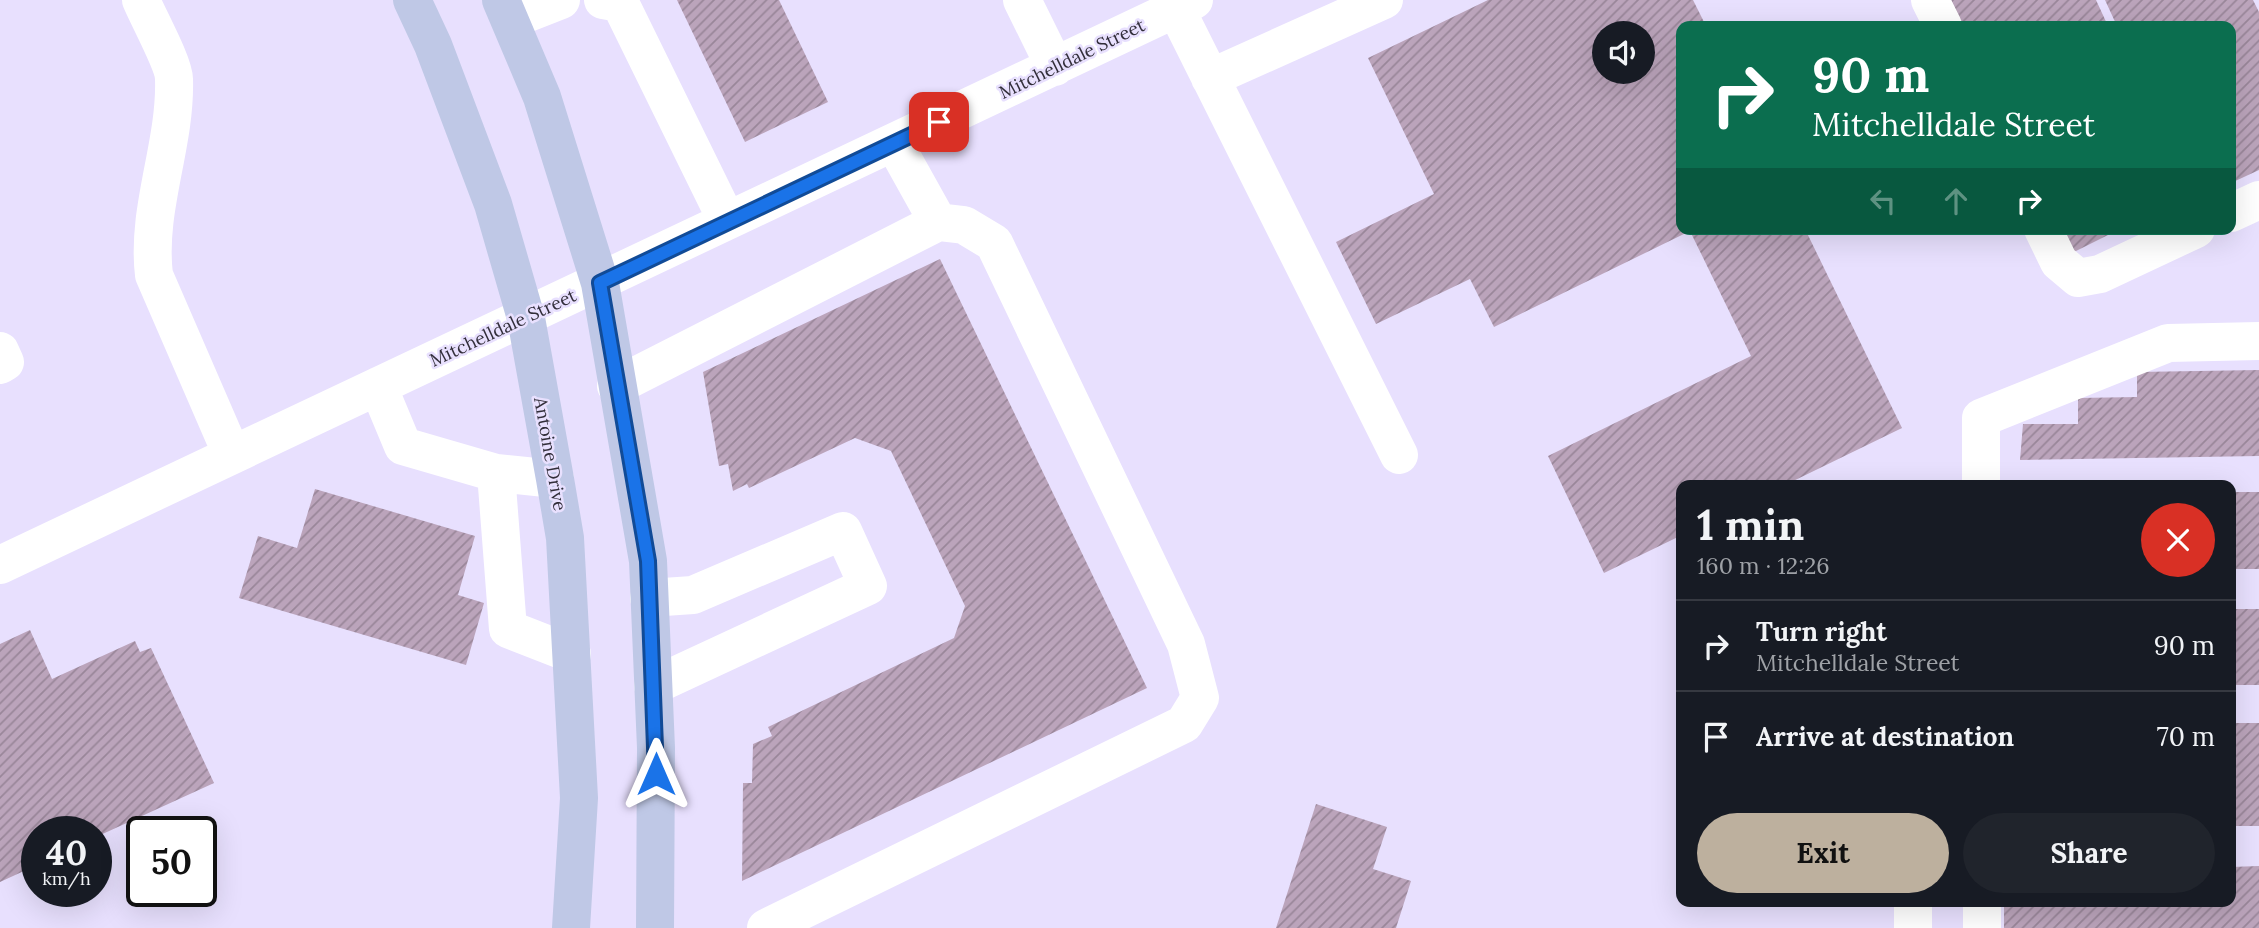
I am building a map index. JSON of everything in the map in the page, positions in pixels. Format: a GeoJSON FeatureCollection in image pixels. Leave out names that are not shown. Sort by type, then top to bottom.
{"type":"FeatureCollection","features":[{"type":"Feature","properties":{"kind":"main road","name":"Antoine Drive"},"geometry":{"type":"LineString","coordinates":[[412,0],[433,45],[493,204],[526,318],[555,479],[565,538],[579,798],[570,928]]}},
{"type":"Feature","properties":{"kind":"main road"},"geometry":{"type":"LineString","coordinates":[[505,10],[541,97],[600,283],[648,561],[653,686],[655,928]]}},
{"type":"Feature","properties":{"kind":"street"},"geometry":{"type":"LineString","coordinates":[[141,0],[175,76],[167,148],[151,244],[154,275],[232,455]]}},
{"type":"Feature","properties":{"kind":"street"},"geometry":{"type":"LineString","coordinates":[[505,10],[561,0]]}},
{"type":"Feature","properties":{"kind":"street"},"geometry":{"type":"LineString","coordinates":[[1022,0],[1055,67]]}},
{"type":"Feature","properties":{"kind":"street"},"geometry":{"type":"LineString","coordinates":[[1210,78],[1384,0]]}},
{"type":"Feature","properties":{"kind":"street"},"geometry":{"type":"LineString","coordinates":[[1930,0],[1940,21]]}},
{"type":"Feature","properties":{"kind":"street"},"geometry":{"type":"LineString","coordinates":[[614,1],[727,221]]}},
{"type":"Feature","properties":{"kind":"street"},"geometry":{"type":"LineString","coordinates":[[1185,4],[1210,78],[1399,454]]}},
{"type":"Feature","properties":{"kind":"street","name":"Mitchelldale Street"},"geometry":{"type":"LineString","coordinates":[[0,565],[1185,4]]}},
{"type":"Feature","properties":{"kind":"street"},"geometry":{"type":"LineString","coordinates":[[894,143],[938,222]]}},
{"type":"Feature","properties":{"kind":"street"},"geometry":{"type":"LineString","coordinates":[[2236,211],[2259,200]]}},
{"type":"Feature","properties":{"kind":"street"},"geometry":{"type":"LineString","coordinates":[[616,386],[938,222],[964,225],[994,243],[1186,644],[1200,698],[1184,724],[766,928]]}},
{"type":"Feature","properties":{"kind":"street"},"geometry":{"type":"LineString","coordinates":[[2046,235],[2059,262],[2078,278],[2100,274],[2183,235]]}},
{"type":"Feature","properties":{"kind":"street"},"geometry":{"type":"LineString","coordinates":[[1981,480],[1981,418],[2168,343],[2259,341]]}},
{"type":"Feature","properties":{"kind":"street"},"geometry":{"type":"LineString","coordinates":[[0,351],[5,362],[0,365]]}},
{"type":"Feature","properties":{"kind":"street"},"geometry":{"type":"LineString","coordinates":[[378,386],[403,446],[496,473],[555,479]]}},
{"type":"Feature","properties":{"kind":"street"},"geometry":{"type":"LineString","coordinates":[[496,473],[508,629],[572,653]]}},
{"type":"Feature","properties":{"kind":"street"},"geometry":{"type":"LineString","coordinates":[[649,598],[693,595],[843,531],[868,586],[653,686]]}},
{"type":"Feature","properties":{"kind":"street"},"geometry":{"type":"LineString","coordinates":[[1913,907],[1913,928]]}},
{"type":"Feature","properties":{"kind":"street"},"geometry":{"type":"LineString","coordinates":[[1982,907],[1982,928]]}},
{"type":"Feature","properties":{"kind":"building"},"geometry":{"type":"Polygon","coordinates":[[[677,0],[779,0],[828,102],[745,142],[677,0]]]}},
{"type":"Feature","properties":{"kind":"building"},"geometry":{"type":"Polygon","coordinates":[[[1488,0],[1693,0],[1704,21],[1676,21],[1676,235],[1682,235],[1494,327],[1470,279],[1376,324],[1336,242],[1434,194],[1368,58],[1488,0]]]}},
{"type":"Feature","properties":{"kind":"building"},"geometry":{"type":"Polygon","coordinates":[[[1951,0],[2096,0],[2106,21],[1961,21],[1951,0]]]}},
{"type":"Feature","properties":{"kind":"building"},"geometry":{"type":"Polygon","coordinates":[[[2105,0],[2253,0],[2259,12],[2259,170],[2236,181],[2236,21],[2115,21],[2105,0]]]}},
{"type":"Feature","properties":{"kind":"building"},"geometry":{"type":"Polygon","coordinates":[[[1692,235],[1808,235],[1902,428],[1795,480],[1676,480],[1676,538],[1604,573],[1548,456],[1751,356],[1692,235]]]}},
{"type":"Feature","properties":{"kind":"building"},"geometry":{"type":"Polygon","coordinates":[[[2063,235],[2108,235],[2072,253],[2063,235]]]}},
{"type":"Feature","properties":{"kind":"building"},"geometry":{"type":"Polygon","coordinates":[[[940,259],[1147,688],[742,881],[743,783],[752,783],[753,744],[772,736],[768,727],[954,638],[965,606],[891,451],[855,438],[749,488],[747,484],[733,491],[728,464],[719,466],[703,372],[940,259]]]}},
{"type":"Feature","properties":{"kind":"building"},"geometry":{"type":"Polygon","coordinates":[[[2259,370],[2259,456],[2020,460],[2023,424],[2078,424],[2078,398],[2137,397],[2137,372],[2259,370]]]}},
{"type":"Feature","properties":{"kind":"building"},"geometry":{"type":"Polygon","coordinates":[[[315,489],[475,536],[458,595],[484,603],[466,665],[239,598],[258,536],[297,548],[315,489]]]}},
{"type":"Feature","properties":{"kind":"building"},"geometry":{"type":"Polygon","coordinates":[[[2236,492],[2259,492],[2259,569],[2236,569],[2236,492]]]}},
{"type":"Feature","properties":{"kind":"building"},"geometry":{"type":"Polygon","coordinates":[[[2236,609],[2259,609],[2259,685],[2236,685],[2236,609]]]}},
{"type":"Feature","properties":{"kind":"building"},"geometry":{"type":"Polygon","coordinates":[[[30,630],[52,679],[135,641],[140,652],[151,648],[214,783],[142,816],[126,816],[126,823],[112,830],[112,816],[21,816],[21,872],[0,882],[0,644],[30,630]]]}},
{"type":"Feature","properties":{"kind":"building"},"geometry":{"type":"Polygon","coordinates":[[[2236,723],[2259,723],[2259,826],[2236,826],[2236,723]]]}},
{"type":"Feature","properties":{"kind":"building"},"geometry":{"type":"Polygon","coordinates":[[[1316,804],[1387,827],[1373,869],[1411,881],[1396,928],[1276,928],[1316,804]]]}},
{"type":"Feature","properties":{"kind":"building"},"geometry":{"type":"Polygon","coordinates":[[[2259,866],[2259,928],[2004,928],[2004,907],[2236,907],[2236,867],[2259,866]]]}},
{"type":"Feature","properties":{"kind":"route"},"geometry":{"type":"LineString","coordinates":[[656,774],[648,561],[600,283],[939,122]]}}]}
